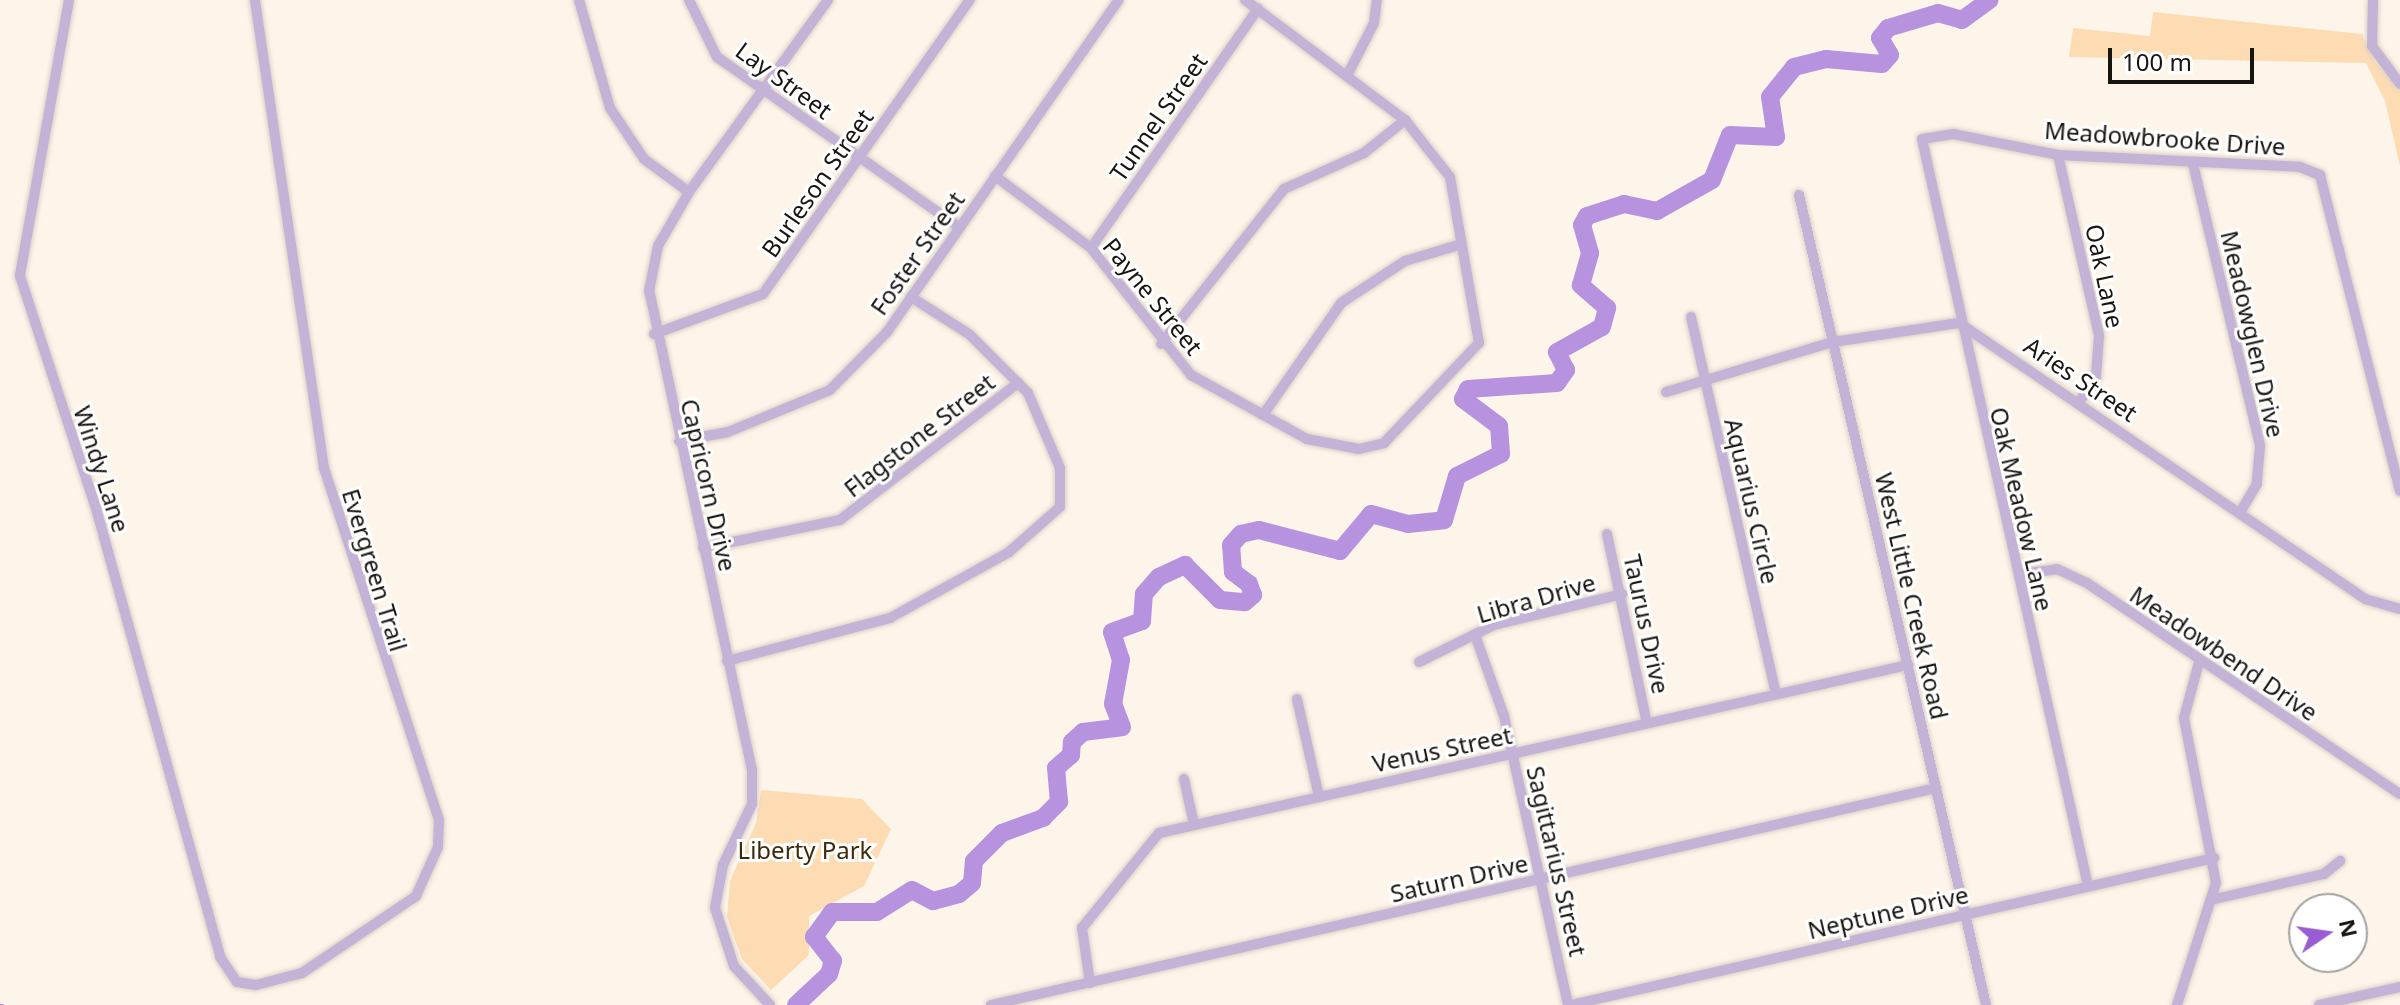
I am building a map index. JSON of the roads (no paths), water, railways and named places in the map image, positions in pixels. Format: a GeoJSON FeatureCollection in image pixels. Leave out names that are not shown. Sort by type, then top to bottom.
{"type":"FeatureCollection","features":[{"type":"Feature","properties":{"kind":"street","name":"Windy Lane"},"geometry":{"type":"LineString","coordinates":[[69,0],[20,276],[97,512],[216,946]]}},
{"type":"Feature","properties":{"kind":"street","name":"Evergreen Trail"},"geometry":{"type":"LineString","coordinates":[[216,946],[225,969],[244,984],[302,973],[416,896],[438,833],[426,767],[389,683],[324,468],[255,0]]}},
{"type":"Feature","properties":{"kind":"street"},"geometry":{"type":"LineString","coordinates":[[579,0],[610,108],[644,159],[689,192]]}},
{"type":"Feature","properties":{"kind":"street","name":"Lay Street"},"geometry":{"type":"LineString","coordinates":[[689,0],[717,57],[959,227]]}},
{"type":"Feature","properties":{"kind":"street","name":"Capricorn Drive"},"geometry":{"type":"LineString","coordinates":[[770,1005],[734,966],[715,908],[723,865],[752,804],[752,770],[654,334],[649,291],[658,246],[689,192],[761,88],[828,0]]}},
{"type":"Feature","properties":{"kind":"street","name":"Burleson Street"},"geometry":{"type":"LineString","coordinates":[[654,334],[763,294],[970,0]]}},
{"type":"Feature","properties":{"kind":"street","name":"Foster Street"},"geometry":{"type":"LineString","coordinates":[[679,441],[728,432],[830,390],[911,297],[1119,0]]}},
{"type":"Feature","properties":{"kind":"street"},"geometry":{"type":"LineString","coordinates":[[1245,0],[1348,74],[1405,120],[1450,177],[1462,244],[1405,261],[1341,303],[1263,415]]}},
{"type":"Feature","properties":{"kind":"street"},"geometry":{"type":"LineString","coordinates":[[1348,74],[1374,23],[1377,0]]}},
{"type":"Feature","properties":{"kind":"street"},"geometry":{"type":"LineString","coordinates":[[2373,0],[2372,46],[2400,84]]}},
{"type":"Feature","properties":{"kind":"street","name":"Tunnel Street"},"geometry":{"type":"LineString","coordinates":[[1091,248],[1258,9]]}},
{"type":"Feature","properties":{"kind":"street"},"geometry":{"type":"LineString","coordinates":[[1161,344],[1284,189],[1364,153],[1405,120]]}},
{"type":"Feature","properties":{"kind":"street","name":"Meadowbrooke Drive"},"geometry":{"type":"LineString","coordinates":[[1922,139],[1953,134],[2058,155],[2300,167],[2324,178],[2400,491]]}},
{"type":"Feature","properties":{"kind":"street","name":"Oak Meadow Lane"},"geometry":{"type":"LineString","coordinates":[[1922,139],[1959,323],[2019,574],[2088,886]]}},
{"type":"Feature","properties":{"kind":"street","name":"Oak Lane"},"geometry":{"type":"LineString","coordinates":[[2058,155],[2099,336],[2096,377],[2080,401]]}},
{"type":"Feature","properties":{"kind":"street","name":"Meadowglen Drive"},"geometry":{"type":"LineString","coordinates":[[2193,164],[2260,446],[2257,484],[2241,511]]}},
{"type":"Feature","properties":{"kind":"street","name":"Payne Street"},"geometry":{"type":"LineString","coordinates":[[995,176],[1091,248],[1161,344],[1191,375],[1307,439],[1359,449],[1384,443],[1479,343],[1462,244]]}},
{"type":"Feature","properties":{"kind":"street","name":"West Little Creek Road"},"geometry":{"type":"LineString","coordinates":[[1799,195],[1986,1005]]}},
{"type":"Feature","properties":{"kind":"street"},"geometry":{"type":"LineString","coordinates":[[727,661],[890,618],[1009,552],[1060,507],[1060,468],[1018,383],[969,334],[911,297]]}},
{"type":"Feature","properties":{"kind":"street","name":"Aquarius Circle"},"geometry":{"type":"LineString","coordinates":[[1691,317],[1776,693]]}},
{"type":"Feature","properties":{"kind":"street"},"geometry":{"type":"LineString","coordinates":[[1666,392],[1705,384],[1833,342],[1959,323]]}},
{"type":"Feature","properties":{"kind":"street","name":"Aries Street"},"geometry":{"type":"LineString","coordinates":[[1959,323],[2080,401],[2365,599],[2400,609]]}},
{"type":"Feature","properties":{"kind":"street","name":"Flagstone Street"},"geometry":{"type":"LineString","coordinates":[[703,548],[840,520],[1018,383]]}},
{"type":"Feature","properties":{"kind":"street","name":"Taurus Drive"},"geometry":{"type":"LineString","coordinates":[[1607,534],[1647,723]]}},
{"type":"Feature","properties":{"kind":"street","name":"Meadowbend Drive"},"geometry":{"type":"LineString","coordinates":[[2019,574],[2067,572],[2400,794]]}},
{"type":"Feature","properties":{"kind":"street","name":"Libra Drive"},"geometry":{"type":"LineString","coordinates":[[1419,662],[1475,635],[1622,594]]}},
{"type":"Feature","properties":{"kind":"street","name":"Sagittarius Street"},"geometry":{"type":"LineString","coordinates":[[1475,635],[1512,754],[1570,1005]]}},
{"type":"Feature","properties":{"kind":"street"},"geometry":{"type":"LineString","coordinates":[[2177,1005],[2187,957],[2215,899],[2214,858],[2184,718],[2199,662]]}},
{"type":"Feature","properties":{"kind":"street","name":"Venus Street"},"geometry":{"type":"LineString","coordinates":[[1090,983],[1082,946],[1088,917],[1143,846],[1159,833],[1908,665]]}},
{"type":"Feature","properties":{"kind":"street"},"geometry":{"type":"LineString","coordinates":[[1297,699],[1319,797]]}},
{"type":"Feature","properties":{"kind":"street"},"geometry":{"type":"LineString","coordinates":[[1184,779],[1194,824]]}},
{"type":"Feature","properties":{"kind":"street","name":"Saturn Drive"},"geometry":{"type":"LineString","coordinates":[[991,1005],[1936,788]]}},
{"type":"Feature","properties":{"kind":"street","name":"Neptune Drive"},"geometry":{"type":"LineString","coordinates":[[1570,1005],[2214,858]]}},
{"type":"Feature","properties":{"kind":"street"},"geometry":{"type":"LineString","coordinates":[[2215,899],[2324,874],[2340,861]]}},
{"type":"Feature","properties":{"kind":"street"},"geometry":{"type":"LineString","coordinates":[[2319,1005],[2400,987]]}},
{"type":"Feature","properties":{"kind":"waterway"},"geometry":{"type":"LineString","coordinates":[[796,1005],[829,974],[833,961],[814,937],[832,912],[877,912],[912,890],[933,901],[959,894],[972,883],[974,861],[1002,833],[1043,818],[1059,802],[1056,768],[1071,755],[1072,742],[1083,732],[1122,727],[1113,704],[1121,660],[1112,632],[1142,621],[1144,594],[1159,577],[1185,565],[1220,600],[1245,602],[1253,595],[1249,584],[1233,572],[1231,545],[1241,534],[1259,530],[1340,551],[1371,514],[1408,524],[1444,520],[1457,476],[1501,454],[1499,426],[1463,399],[1468,389],[1557,383],[1566,370],[1557,352],[1602,327],[1607,308],[1581,285],[1590,253],[1582,225],[1587,216],[1624,204],[1657,211],[1712,180],[1730,135],[1776,137],[1770,97],[1794,67],[1826,59],[1882,64],[1890,55],[1880,38],[1888,28],[1938,13],[1962,20],[1990,0]]}},
{"type":"Feature","properties":{"kind":"park label","name":"Liberty Park"},"geometry":{"type":"Point","coordinates":[805,850]}}]}
